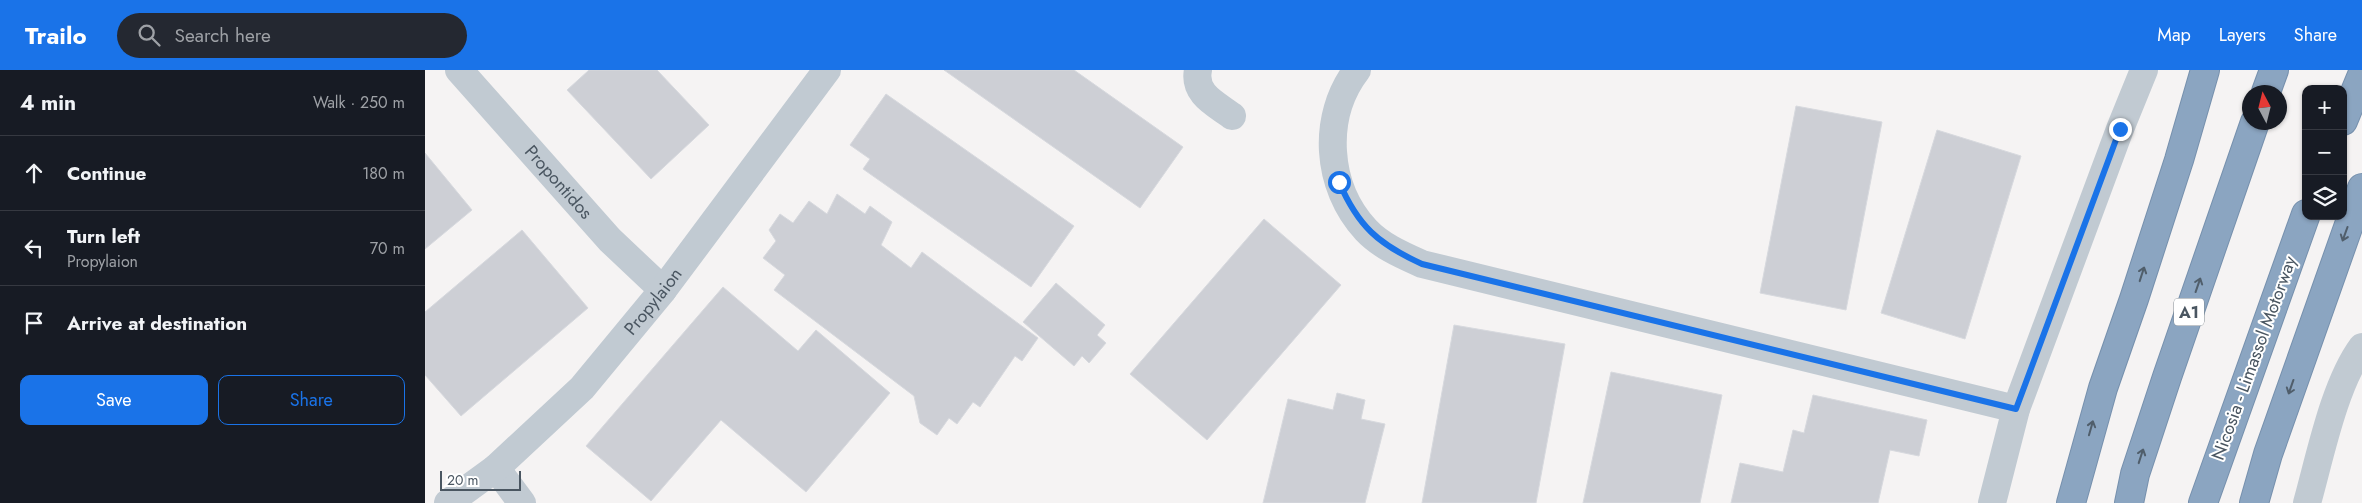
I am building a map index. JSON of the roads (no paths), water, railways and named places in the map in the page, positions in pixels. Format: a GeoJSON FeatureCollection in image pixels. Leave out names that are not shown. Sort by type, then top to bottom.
{"type":"FeatureCollection","features":[{"type":"Feature","properties":{"kind":"highway"},"geometry":{"type":"LineString","coordinates":[[2071,503],[2103,388],[2179,160],[2205,70]]}},
{"type":"Feature","properties":{"kind":"highway"},"geometry":{"type":"LineString","coordinates":[[2179,160],[2215,70]]}},
{"type":"Feature","properties":{"kind":"highway"},"geometry":{"type":"LineString","coordinates":[[2269,85],[2274,70]]}},
{"type":"Feature","properties":{"kind":"highway"},"geometry":{"type":"LineString","coordinates":[[2347,111],[2362,75]]}},
{"type":"Feature","properties":{"kind":"highway","name":"A1"},"geometry":{"type":"LineString","coordinates":[[2129,503],[2135,474],[2167,377],[2252,130]]}},
{"type":"Feature","properties":{"kind":"highway"},"geometry":{"type":"LineString","coordinates":[[2254,503],[2267,454],[2362,188]]}},
{"type":"Feature","properties":{"kind":"highway","name":"Nicosia - Limassol Motorway"},"geometry":{"type":"LineString","coordinates":[[2203,503],[2304,220]]}},
{"type":"Feature","properties":{"kind":"street","name":"Propontidos"},"geometry":{"type":"LineString","coordinates":[[459,70],[610,240],[663,290]]}},
{"type":"Feature","properties":{"kind":"street","name":"Propylaion"},"geometry":{"type":"LineString","coordinates":[[448,503],[497,468],[582,388],[663,290],[827,70]]}},
{"type":"Feature","properties":{"kind":"street"},"geometry":{"type":"LineString","coordinates":[[1198,70],[1199,88],[1204,96],[1232,116]]}},
{"type":"Feature","properties":{"kind":"street"},"geometry":{"type":"LineString","coordinates":[[1357,70],[1343,93],[1332,129],[1337,174],[1347,201],[1356,217],[1367,230],[1400,254],[1422,264],[2016,409]]}},
{"type":"Feature","properties":{"kind":"street"},"geometry":{"type":"LineString","coordinates":[[1992,503],[2016,409],[2120,129],[2145,70]]}},
{"type":"Feature","properties":{"kind":"street"},"geometry":{"type":"LineString","coordinates":[[2307,503],[2341,384],[2353,359],[2362,347]]}},
{"type":"Feature","properties":{"kind":"street"},"geometry":{"type":"LineString","coordinates":[[497,468],[522,503]]}}]}
